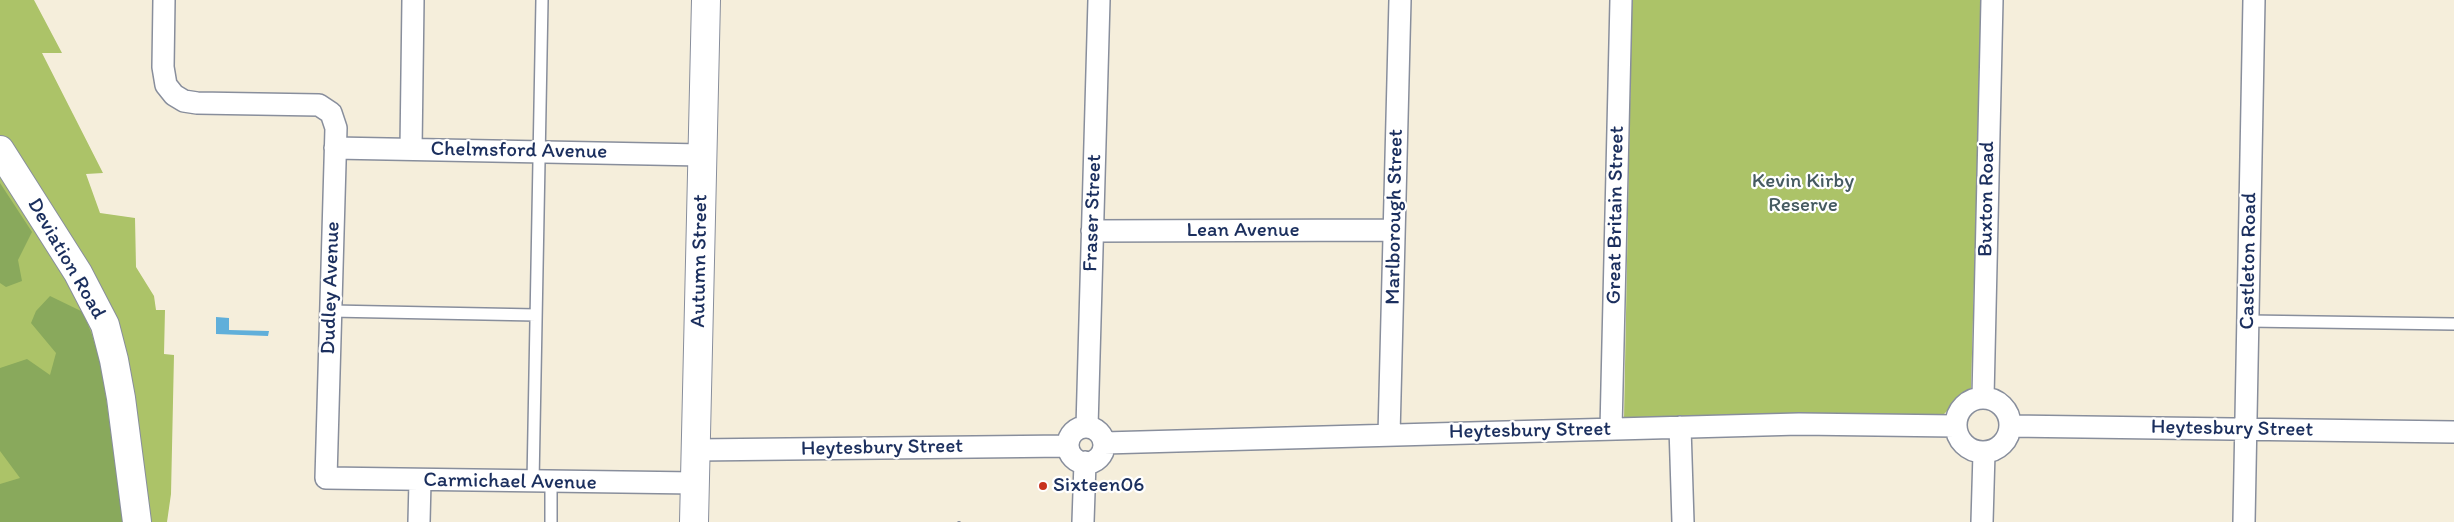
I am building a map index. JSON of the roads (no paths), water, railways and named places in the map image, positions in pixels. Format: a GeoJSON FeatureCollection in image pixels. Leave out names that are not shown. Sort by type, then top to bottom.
{"type":"FeatureCollection","features":[{"type":"Feature","properties":{"kind":"street","name":"Dudley Avenue"},"geometry":{"type":"LineString","coordinates":[[164,0],[163,67],[166,85],[174,95],[184,101],[197,103],[319,105],[331,113],[336,128],[326,478]]}},
{"type":"Feature","properties":{"kind":"street"},"geometry":{"type":"LineString","coordinates":[[411,149],[413,0]]}},
{"type":"Feature","properties":{"kind":"street","name":"Autumn Street"},"geometry":{"type":"LineString","coordinates":[[694,522],[706,0]]}},
{"type":"Feature","properties":{"kind":"street","name":"Fraser Street"},"geometry":{"type":"LineString","coordinates":[[1087,427],[1099,0]]}},
{"type":"Feature","properties":{"kind":"street","name":"Marlborough Street"},"geometry":{"type":"LineString","coordinates":[[1389,435],[1400,0]]}},
{"type":"Feature","properties":{"kind":"street","name":"Great Britain Street"},"geometry":{"type":"LineString","coordinates":[[1611,429],[1621,0]]}},
{"type":"Feature","properties":{"kind":"street","name":"Buxton Road"},"geometry":{"type":"LineString","coordinates":[[1983,397],[1992,0]]}},
{"type":"Feature","properties":{"kind":"street","name":"Castleton Road"},"geometry":{"type":"LineString","coordinates":[[2244,522],[2254,0]]}},
{"type":"Feature","properties":{"kind":"street","name":"Chelmsford Avenue"},"geometry":{"type":"LineString","coordinates":[[335,148],[702,155]]}},
{"type":"Feature","properties":{"kind":"street","name":"Deviation Road"},"geometry":{"type":"LineString","coordinates":[[0,150],[78,273],[105,325],[121,398],[137,522]]}},
{"type":"Feature","properties":{"kind":"street","name":"Lean Avenue"},"geometry":{"type":"LineString","coordinates":[[1092,231],[1394,230]]}},
{"type":"Feature","properties":{"kind":"street"},"geometry":{"type":"LineString","coordinates":[[1983,397],[1998,402],[2009,416],[2010,426],[2006,440],[1996,449],[1984,453],[1968,448],[1957,435],[1955,426],[1958,412],[1967,402],[1983,397]]}},
{"type":"Feature","properties":{"kind":"street","name":"Heytesbury Street"},"geometry":{"type":"LineString","coordinates":[[1104,443],[1809,424],[1955,426]]}},
{"type":"Feature","properties":{"kind":"street","name":"Heytesbury Street"},"geometry":{"type":"LineString","coordinates":[[2010,426],[2454,432]]}},
{"type":"Feature","properties":{"kind":"street"},"geometry":{"type":"LineString","coordinates":[[1081,427],[1087,427],[1097,430],[1104,443],[1101,455],[1091,462],[1085,462],[1072,455],[1068,446],[1071,434],[1081,427]]}},
{"type":"Feature","properties":{"kind":"street"},"geometry":{"type":"LineString","coordinates":[[1680,427],[1683,522]]}},
{"type":"Feature","properties":{"kind":"street","name":"Heytesbury Street"},"geometry":{"type":"LineString","coordinates":[[696,450],[1068,446]]}},
{"type":"Feature","properties":{"kind":"street"},"geometry":{"type":"LineString","coordinates":[[1982,522],[1984,453]]}},
{"type":"Feature","properties":{"kind":"street"},"geometry":{"type":"LineString","coordinates":[[1083,522],[1085,462]]}},
{"type":"Feature","properties":{"kind":"street","name":"Carmichael Avenue"},"geometry":{"type":"LineString","coordinates":[[326,478],[420,481],[695,483]]}},
{"type":"Feature","properties":{"kind":"street"},"geometry":{"type":"LineString","coordinates":[[419,522],[420,481]]}},
{"type":"Feature","properties":{"kind":"lane"},"geometry":{"type":"LineString","coordinates":[[542,0],[536,315],[542,482],[551,522]]}},
{"type":"Feature","properties":{"kind":"lane"},"geometry":{"type":"LineString","coordinates":[[331,311],[536,315]]}},
{"type":"Feature","properties":{"kind":"lane"},"geometry":{"type":"LineString","coordinates":[[2248,321],[2454,324]]}},
{"type":"Feature","properties":{"kind":"water"},"geometry":{"type":"Polygon","coordinates":[[[216,317],[229,318],[229,330],[269,331],[268,336],[216,334],[216,317]]]}},
{"type":"Feature","properties":{"kind":"place","name":"Sixteen06"},"geometry":{"type":"Point","coordinates":[1043,486]}},
{"type":"Feature","properties":{"kind":"park label","name":"Kevin Kirby Reserve"},"geometry":{"type":"Point","coordinates":[1803,194]}}]}
